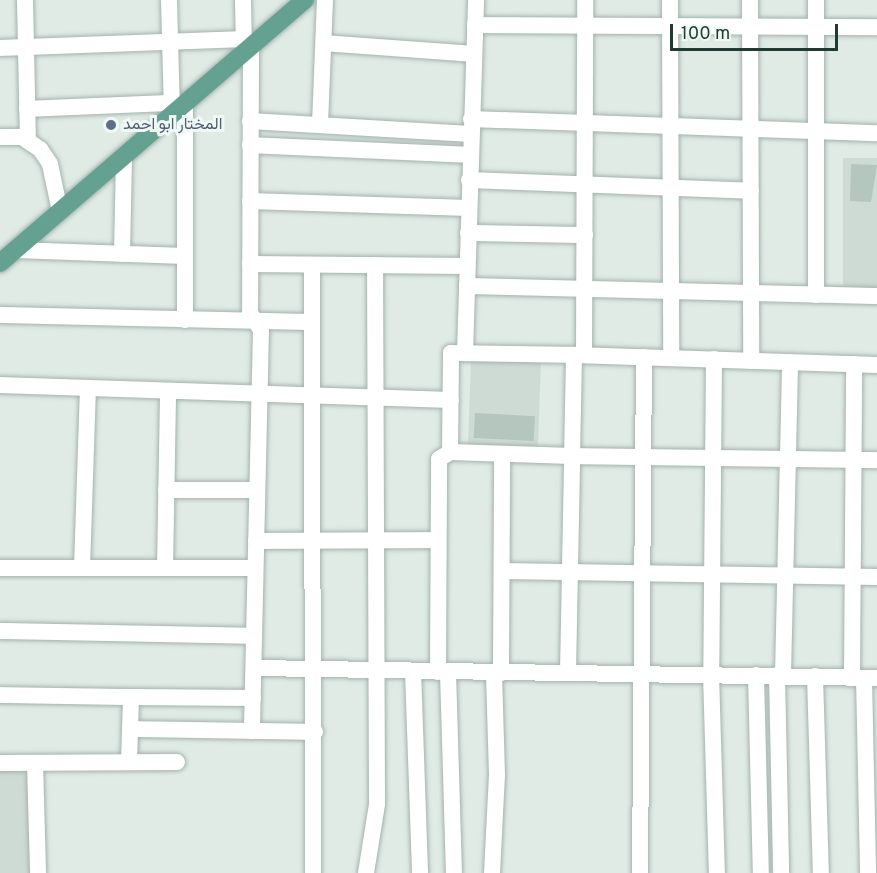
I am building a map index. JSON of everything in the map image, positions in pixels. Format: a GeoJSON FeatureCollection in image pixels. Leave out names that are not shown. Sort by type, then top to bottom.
{"type":"FeatureCollection","features":[{"type":"Feature","properties":{"kind":"main road"},"geometry":{"type":"LineString","coordinates":[[0,263],[124,157],[176,107],[246,46],[305,0]]}},
{"type":"Feature","properties":{"kind":"street"},"geometry":{"type":"LineString","coordinates":[[25,0],[28,139],[50,164],[60,212]]}},
{"type":"Feature","properties":{"kind":"street"},"geometry":{"type":"LineString","coordinates":[[169,0],[185,256],[185,320]]}},
{"type":"Feature","properties":{"kind":"street"},"geometry":{"type":"LineString","coordinates":[[243,0],[250,121],[250,313],[257,321],[259,394],[252,731]]}},
{"type":"Feature","properties":{"kind":"street"},"geometry":{"type":"LineString","coordinates":[[320,124],[326,0]]}},
{"type":"Feature","properties":{"kind":"street"},"geometry":{"type":"LineString","coordinates":[[465,353],[476,0]]}},
{"type":"Feature","properties":{"kind":"street"},"geometry":{"type":"LineString","coordinates":[[568,673],[572,456],[585,289],[585,0]]}},
{"type":"Feature","properties":{"kind":"street"},"geometry":{"type":"LineString","coordinates":[[670,0],[671,358]]}},
{"type":"Feature","properties":{"kind":"street"},"geometry":{"type":"LineString","coordinates":[[750,0],[751,361]]}},
{"type":"Feature","properties":{"kind":"street"},"geometry":{"type":"LineString","coordinates":[[816,0],[816,295]]}},
{"type":"Feature","properties":{"kind":"street"},"geometry":{"type":"LineString","coordinates":[[475,25],[877,27]]}},
{"type":"Feature","properties":{"kind":"street"},"geometry":{"type":"LineString","coordinates":[[0,48],[170,42],[246,46]]}},
{"type":"Feature","properties":{"kind":"street"},"geometry":{"type":"LineString","coordinates":[[324,43],[474,54]]}},
{"type":"Feature","properties":{"kind":"street"},"geometry":{"type":"LineString","coordinates":[[27,109],[176,107]]}},
{"type":"Feature","properties":{"kind":"street"},"geometry":{"type":"LineString","coordinates":[[250,121],[471,127],[585,123],[877,133]]}},
{"type":"Feature","properties":{"kind":"street"},"geometry":{"type":"LineString","coordinates":[[0,137],[28,139]]}},
{"type":"Feature","properties":{"kind":"street"},"geometry":{"type":"LineString","coordinates":[[250,145],[470,155]]}},
{"type":"Feature","properties":{"kind":"street"},"geometry":{"type":"LineString","coordinates":[[122,254],[124,157]]}},
{"type":"Feature","properties":{"kind":"street"},"geometry":{"type":"LineString","coordinates":[[470,180],[751,191]]}},
{"type":"Feature","properties":{"kind":"street"},"geometry":{"type":"LineString","coordinates":[[250,201],[469,207]]}},
{"type":"Feature","properties":{"kind":"street"},"geometry":{"type":"LineString","coordinates":[[468,233],[585,235]]}},
{"type":"Feature","properties":{"kind":"street"},"geometry":{"type":"LineString","coordinates":[[15,250],[185,256]]}},
{"type":"Feature","properties":{"kind":"street"},"geometry":{"type":"LineString","coordinates":[[250,264],[467,266]]}},
{"type":"Feature","properties":{"kind":"street"},"geometry":{"type":"LineString","coordinates":[[312,265],[312,541],[316,669],[313,873]]}},
{"type":"Feature","properties":{"kind":"street"},"geometry":{"type":"LineString","coordinates":[[366,873],[377,804],[375,266]]}},
{"type":"Feature","properties":{"kind":"street"},"geometry":{"type":"LineString","coordinates":[[467,286],[877,296]]}},
{"type":"Feature","properties":{"kind":"street"},"geometry":{"type":"LineString","coordinates":[[0,315],[312,322]]}},
{"type":"Feature","properties":{"kind":"street"},"geometry":{"type":"LineString","coordinates":[[450,452],[452,353],[877,365]]}},
{"type":"Feature","properties":{"kind":"street"},"geometry":{"type":"LineString","coordinates":[[639,873],[644,357]]}},
{"type":"Feature","properties":{"kind":"street"},"geometry":{"type":"LineString","coordinates":[[714,359],[710,576],[717,873]]}},
{"type":"Feature","properties":{"kind":"street"},"geometry":{"type":"LineString","coordinates":[[781,873],[780,675],[785,577],[790,362]]}},
{"type":"Feature","properties":{"kind":"street"},"geometry":{"type":"LineString","coordinates":[[854,364],[852,577],[864,678],[868,873]]}},
{"type":"Feature","properties":{"kind":"street"},"geometry":{"type":"LineString","coordinates":[[0,385],[451,400]]}},
{"type":"Feature","properties":{"kind":"street"},"geometry":{"type":"LineString","coordinates":[[82,568],[88,389]]}},
{"type":"Feature","properties":{"kind":"street"},"geometry":{"type":"LineString","coordinates":[[165,568],[168,391]]}},
{"type":"Feature","properties":{"kind":"street"},"geometry":{"type":"LineString","coordinates":[[454,873],[438,540],[439,459],[450,452],[877,460]]}},
{"type":"Feature","properties":{"kind":"street"},"geometry":{"type":"LineString","coordinates":[[492,873],[502,572],[502,454]]}},
{"type":"Feature","properties":{"kind":"street"},"geometry":{"type":"LineString","coordinates":[[166,490],[256,490]]}},
{"type":"Feature","properties":{"kind":"street"},"geometry":{"type":"LineString","coordinates":[[255,541],[438,540]]}},
{"type":"Feature","properties":{"kind":"street"},"geometry":{"type":"LineString","coordinates":[[0,568],[255,568]]}},
{"type":"Feature","properties":{"kind":"street"},"geometry":{"type":"LineString","coordinates":[[502,572],[877,577]]}},
{"type":"Feature","properties":{"kind":"street"},"geometry":{"type":"LineString","coordinates":[[0,631],[254,636]]}},
{"type":"Feature","properties":{"kind":"street"},"geometry":{"type":"LineString","coordinates":[[254,668],[864,678]]}},
{"type":"Feature","properties":{"kind":"street"},"geometry":{"type":"LineString","coordinates":[[413,671],[420,873]]}},
{"type":"Feature","properties":{"kind":"street"},"geometry":{"type":"LineString","coordinates":[[756,675],[761,873]]}},
{"type":"Feature","properties":{"kind":"street"},"geometry":{"type":"LineString","coordinates":[[815,676],[821,873]]}},
{"type":"Feature","properties":{"kind":"street"},"geometry":{"type":"LineString","coordinates":[[0,695],[253,698]]}},
{"type":"Feature","properties":{"kind":"street"},"geometry":{"type":"LineString","coordinates":[[129,762],[131,697]]}},
{"type":"Feature","properties":{"kind":"street"},"geometry":{"type":"LineString","coordinates":[[130,729],[315,732]]}},
{"type":"Feature","properties":{"kind":"street"},"geometry":{"type":"LineString","coordinates":[[0,763],[177,762]]}},
{"type":"Feature","properties":{"kind":"street"},"geometry":{"type":"LineString","coordinates":[[35,763],[38,873]]}},
{"type":"Feature","properties":{"kind":"street"},"geometry":{"type":"LineString","coordinates":[[354,873],[372,838]]}},
{"type":"Feature","properties":{"kind":"shaded area"},"geometry":{"type":"Polygon","coordinates":[[[843,158],[877,158],[877,288],[843,288],[843,158]]]}},
{"type":"Feature","properties":{"kind":"shaded area"},"geometry":{"type":"Polygon","coordinates":[[[471,359],[541,361],[538,446],[468,444],[471,359]]]}},
{"type":"Feature","properties":{"kind":"shaded area"},"geometry":{"type":"Polygon","coordinates":[[[22,766],[28,773],[33,873],[0,873],[0,767],[22,766]]]}},
{"type":"Feature","properties":{"kind":"building"},"geometry":{"type":"Polygon","coordinates":[[[851,164],[877,165],[871,202],[850,201],[851,164]]]}},
{"type":"Feature","properties":{"kind":"building"},"geometry":{"type":"Polygon","coordinates":[[[475,413],[535,416],[534,441],[474,438],[475,413]]]}},
{"type":"Feature","properties":{"kind":"place","name":"المختار ابو احمد"},"geometry":{"type":"Point","coordinates":[111,125]}}]}
